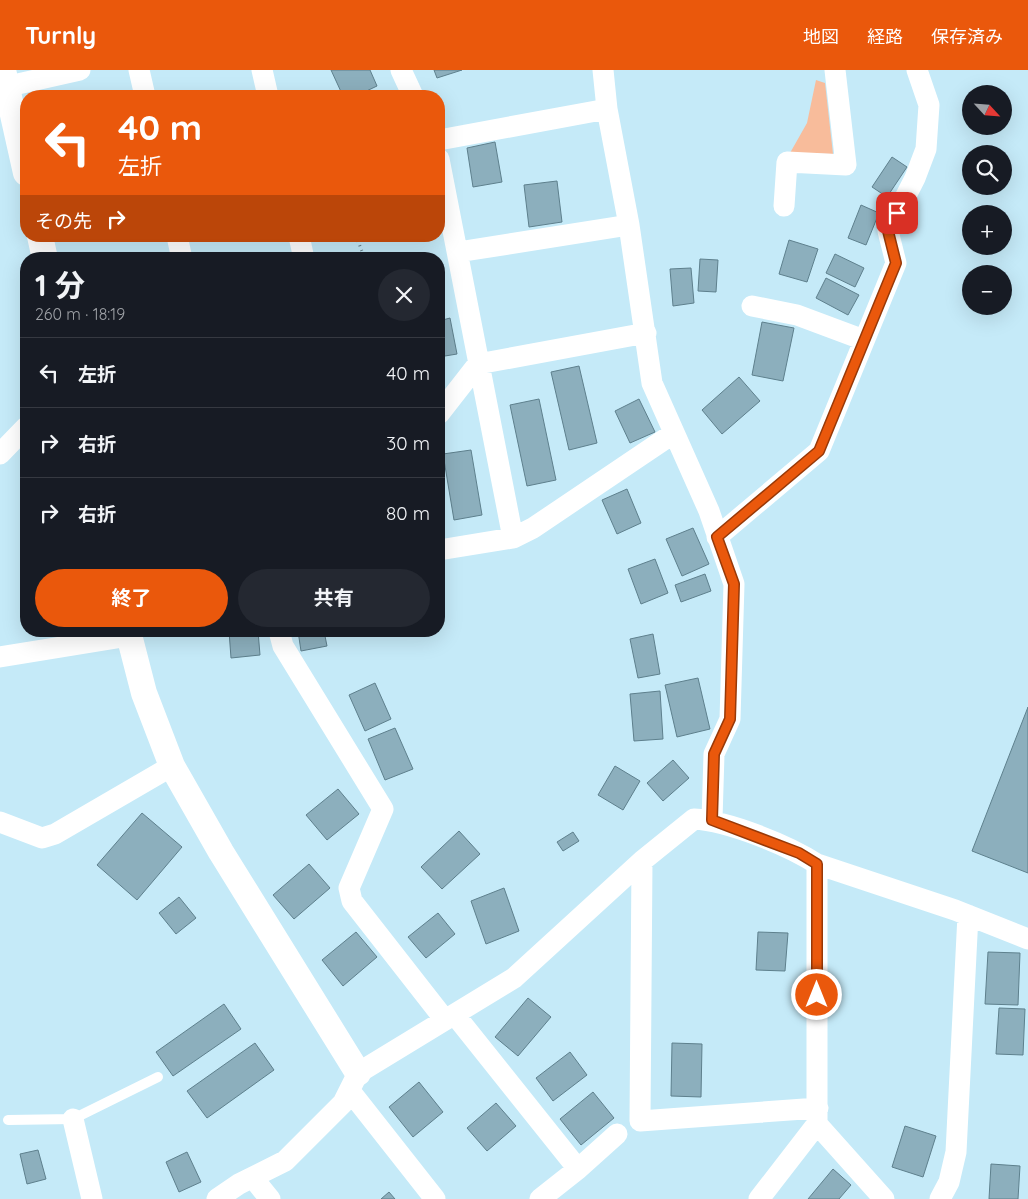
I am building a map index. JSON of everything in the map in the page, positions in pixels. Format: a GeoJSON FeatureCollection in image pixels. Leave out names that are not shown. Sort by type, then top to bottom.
{"type":"FeatureCollection","features":[{"type":"Feature","properties":{"kind":"street"},"geometry":{"type":"LineString","coordinates":[[20,149],[3,82],[80,70]]}},
{"type":"Feature","properties":{"kind":"street"},"geometry":{"type":"LineString","coordinates":[[139,70],[144,90]]}},
{"type":"Feature","properties":{"kind":"street"},"geometry":{"type":"LineString","coordinates":[[262,70],[267,90]]}},
{"type":"Feature","properties":{"kind":"street"},"geometry":{"type":"LineString","coordinates":[[401,70],[410,90]]}},
{"type":"Feature","properties":{"kind":"street"},"geometry":{"type":"LineString","coordinates":[[603,70],[607,109],[629,225],[652,382],[709,511],[734,584],[730,719],[714,754],[712,820]]}},
{"type":"Feature","properties":{"kind":"street"},"geometry":{"type":"LineString","coordinates":[[784,206],[787,162],[846,165],[835,70]]}},
{"type":"Feature","properties":{"kind":"street"},"geometry":{"type":"LineString","coordinates":[[717,537],[819,451],[896,263],[888,231],[915,178],[926,149],[929,105],[917,70]]}},
{"type":"Feature","properties":{"kind":"street"},"geometry":{"type":"LineString","coordinates":[[445,139],[607,109]]}},
{"type":"Feature","properties":{"kind":"street"},"geometry":{"type":"LineString","coordinates":[[445,188],[512,538]]}},
{"type":"Feature","properties":{"kind":"street"},"geometry":{"type":"LineString","coordinates":[[458,252],[629,225]]}},
{"type":"Feature","properties":{"kind":"street"},"geometry":{"type":"LineString","coordinates":[[752,306],[798,315],[864,340]]}},
{"type":"Feature","properties":{"kind":"street"},"geometry":{"type":"LineString","coordinates":[[445,406],[478,364],[646,333]]}},
{"type":"Feature","properties":{"kind":"street"},"geometry":{"type":"LineString","coordinates":[[0,454],[20,433]]}},
{"type":"Feature","properties":{"kind":"street"},"geometry":{"type":"LineString","coordinates":[[445,549],[512,538],[533,528],[674,433]]}},
{"type":"Feature","properties":{"kind":"street"},"geometry":{"type":"LineString","coordinates":[[0,657],[111,637]]}},
{"type":"Feature","properties":{"kind":"street"},"geometry":{"type":"LineString","coordinates":[[129,637],[144,693],[172,766],[354,1082],[435,1199]]}},
{"type":"Feature","properties":{"kind":"street"},"geometry":{"type":"LineString","coordinates":[[281,637],[283,646],[383,809],[349,888],[352,901],[578,1169]]}},
{"type":"Feature","properties":{"kind":"street"},"geometry":{"type":"LineString","coordinates":[[0,822],[42,838],[55,834],[172,766]]}},
{"type":"Feature","properties":{"kind":"street"},"geometry":{"type":"LineString","coordinates":[[217,1199],[239,1184],[285,1161],[342,1103],[354,1082],[514,978],[642,861],[694,819],[712,820],[799,853],[817,864],[968,915],[1028,939]]}},
{"type":"Feature","properties":{"kind":"street"},"geometry":{"type":"LineString","coordinates":[[642,861],[640,1121],[818,1116]]}},
{"type":"Feature","properties":{"kind":"street"},"geometry":{"type":"LineString","coordinates":[[759,1199],[818,1116],[817,864]]}},
{"type":"Feature","properties":{"kind":"street"},"geometry":{"type":"LineString","coordinates":[[940,1199],[952,1174],[956,1152],[968,915]]}},
{"type":"Feature","properties":{"kind":"street"},"geometry":{"type":"LineString","coordinates":[[818,1116],[884,1199]]}},
{"type":"Feature","properties":{"kind":"street"},"geometry":{"type":"LineString","coordinates":[[72,1119],[92,1199]]}},
{"type":"Feature","properties":{"kind":"street"},"geometry":{"type":"LineString","coordinates":[[540,1199],[578,1169],[617,1134]]}},
{"type":"Feature","properties":{"kind":"street"},"geometry":{"type":"LineString","coordinates":[[253,1178],[270,1199]]}},
{"type":"Feature","properties":{"kind":"lane"},"geometry":{"type":"LineString","coordinates":[[8,1120],[72,1119],[158,1077]]}},
{"type":"Feature","properties":{"kind":"shaded area"},"geometry":{"type":"Polygon","coordinates":[[[816,80],[825,83],[833,154],[790,153],[807,123],[816,80]]]}},
{"type":"Feature","properties":{"kind":"building"},"geometry":{"type":"Polygon","coordinates":[[[331,70],[370,70],[377,86],[369,90],[340,90],[331,70]]]}},
{"type":"Feature","properties":{"kind":"building"},"geometry":{"type":"Polygon","coordinates":[[[434,70],[462,70],[437,78],[434,70]]]}},
{"type":"Feature","properties":{"kind":"building"},"geometry":{"type":"Polygon","coordinates":[[[495,142],[502,182],[473,187],[467,148],[495,142]]]}},
{"type":"Feature","properties":{"kind":"building"},"geometry":{"type":"Polygon","coordinates":[[[892,157],[907,167],[887,197],[872,187],[892,157]]]}},
{"type":"Feature","properties":{"kind":"building"},"geometry":{"type":"Polygon","coordinates":[[[557,181],[562,222],[529,227],[524,185],[557,181]]]}},
{"type":"Feature","properties":{"kind":"building"},"geometry":{"type":"Polygon","coordinates":[[[861,205],[879,213],[866,245],[848,238],[861,205]]]}},
{"type":"Feature","properties":{"kind":"building"},"geometry":{"type":"Polygon","coordinates":[[[789,240],[818,249],[807,282],[779,274],[789,240]]]}},
{"type":"Feature","properties":{"kind":"building"},"geometry":{"type":"Polygon","coordinates":[[[835,254],[864,268],[855,287],[826,273],[835,254]]]}},
{"type":"Feature","properties":{"kind":"building"},"geometry":{"type":"Polygon","coordinates":[[[700,259],[718,260],[716,292],[698,291],[700,259]]]}},
{"type":"Feature","properties":{"kind":"building"},"geometry":{"type":"Polygon","coordinates":[[[691,268],[694,303],[673,306],[670,269],[691,268]]]}},
{"type":"Feature","properties":{"kind":"building"},"geometry":{"type":"Polygon","coordinates":[[[826,278],[859,295],[848,315],[816,298],[826,278]]]}},
{"type":"Feature","properties":{"kind":"building"},"geometry":{"type":"Polygon","coordinates":[[[450,318],[457,354],[445,356],[445,319],[450,318]]]}},
{"type":"Feature","properties":{"kind":"building"},"geometry":{"type":"Polygon","coordinates":[[[762,322],[794,328],[783,381],[752,375],[762,322]]]}},
{"type":"Feature","properties":{"kind":"building"},"geometry":{"type":"Polygon","coordinates":[[[579,366],[597,443],[569,450],[551,372],[579,366]]]}},
{"type":"Feature","properties":{"kind":"building"},"geometry":{"type":"Polygon","coordinates":[[[739,377],[760,401],[722,434],[702,410],[739,377]]]}},
{"type":"Feature","properties":{"kind":"building"},"geometry":{"type":"Polygon","coordinates":[[[539,399],[556,480],[527,486],[510,405],[539,399]]]}},
{"type":"Feature","properties":{"kind":"building"},"geometry":{"type":"Polygon","coordinates":[[[639,399],[655,432],[630,443],[615,411],[639,399]]]}},
{"type":"Feature","properties":{"kind":"building"},"geometry":{"type":"Polygon","coordinates":[[[471,450],[482,515],[454,520],[445,466],[445,454],[471,450]]]}},
{"type":"Feature","properties":{"kind":"building"},"geometry":{"type":"Polygon","coordinates":[[[627,489],[641,523],[617,534],[602,500],[627,489]]]}},
{"type":"Feature","properties":{"kind":"building"},"geometry":{"type":"Polygon","coordinates":[[[693,528],[709,564],[682,576],[666,539],[693,528]]]}},
{"type":"Feature","properties":{"kind":"building"},"geometry":{"type":"Polygon","coordinates":[[[655,559],[668,593],[641,604],[628,569],[655,559]]]}},
{"type":"Feature","properties":{"kind":"building"},"geometry":{"type":"Polygon","coordinates":[[[705,574],[711,591],[681,602],[675,585],[705,574]]]}},
{"type":"Feature","properties":{"kind":"building"},"geometry":{"type":"Polygon","coordinates":[[[653,634],[660,674],[638,678],[630,639],[653,634]]]}},
{"type":"Feature","properties":{"kind":"building"},"geometry":{"type":"Polygon","coordinates":[[[229,637],[258,637],[260,655],[231,658],[229,637]]]}},
{"type":"Feature","properties":{"kind":"building"},"geometry":{"type":"Polygon","coordinates":[[[299,637],[325,637],[327,646],[301,651],[299,637]]]}},
{"type":"Feature","properties":{"kind":"building"},"geometry":{"type":"Polygon","coordinates":[[[698,678],[710,729],[677,737],[665,685],[698,678]]]}},
{"type":"Feature","properties":{"kind":"building"},"geometry":{"type":"Polygon","coordinates":[[[375,683],[391,719],[365,731],[349,695],[375,683]]]}},
{"type":"Feature","properties":{"kind":"building"},"geometry":{"type":"Polygon","coordinates":[[[660,691],[663,739],[634,741],[630,694],[660,691]]]}},
{"type":"Feature","properties":{"kind":"building"},"geometry":{"type":"Polygon","coordinates":[[[1028,707],[1028,873],[972,851],[1028,707]]]}},
{"type":"Feature","properties":{"kind":"building"},"geometry":{"type":"Polygon","coordinates":[[[395,728],[413,769],[385,780],[368,739],[395,728]]]}},
{"type":"Feature","properties":{"kind":"building"},"geometry":{"type":"Polygon","coordinates":[[[673,760],[689,778],[663,801],[647,783],[673,760]]]}},
{"type":"Feature","properties":{"kind":"building"},"geometry":{"type":"Polygon","coordinates":[[[615,766],[640,781],[623,810],[598,795],[615,766]]]}},
{"type":"Feature","properties":{"kind":"building"},"geometry":{"type":"Polygon","coordinates":[[[338,789],[359,814],[327,840],[306,815],[338,789]]]}},
{"type":"Feature","properties":{"kind":"building"},"geometry":{"type":"Polygon","coordinates":[[[142,813],[182,847],[137,900],[97,865],[142,813]]]}},
{"type":"Feature","properties":{"kind":"building"},"geometry":{"type":"Polygon","coordinates":[[[459,831],[480,854],[442,889],[421,867],[459,831]]]}},
{"type":"Feature","properties":{"kind":"building"},"geometry":{"type":"Polygon","coordinates":[[[573,832],[579,841],[563,851],[557,842],[573,832]]]}},
{"type":"Feature","properties":{"kind":"building"},"geometry":{"type":"Polygon","coordinates":[[[309,864],[330,888],[294,919],[273,895],[309,864]]]}},
{"type":"Feature","properties":{"kind":"building"},"geometry":{"type":"Polygon","coordinates":[[[504,888],[519,931],[486,944],[471,901],[504,888]]]}},
{"type":"Feature","properties":{"kind":"building"},"geometry":{"type":"Polygon","coordinates":[[[179,897],[196,918],[176,934],[159,913],[179,897]]]}},
{"type":"Feature","properties":{"kind":"building"},"geometry":{"type":"Polygon","coordinates":[[[438,913],[455,934],[426,958],[408,937],[438,913]]]}},
{"type":"Feature","properties":{"kind":"building"},"geometry":{"type":"Polygon","coordinates":[[[356,932],[377,957],[343,986],[322,960],[356,932]]]}},
{"type":"Feature","properties":{"kind":"building"},"geometry":{"type":"Polygon","coordinates":[[[758,932],[788,933],[785,971],[756,970],[758,932]]]}},
{"type":"Feature","properties":{"kind":"building"},"geometry":{"type":"Polygon","coordinates":[[[988,952],[1020,953],[1018,1005],[985,1004],[988,952]]]}},
{"type":"Feature","properties":{"kind":"building"},"geometry":{"type":"Polygon","coordinates":[[[528,998],[551,1017],[518,1056],[495,1037],[528,998]]]}},
{"type":"Feature","properties":{"kind":"building"},"geometry":{"type":"Polygon","coordinates":[[[224,1004],[241,1029],[173,1076],[156,1052],[224,1004]]]}},
{"type":"Feature","properties":{"kind":"building"},"geometry":{"type":"Polygon","coordinates":[[[999,1008],[1025,1009],[1023,1055],[996,1054],[999,1008]]]}},
{"type":"Feature","properties":{"kind":"building"},"geometry":{"type":"Polygon","coordinates":[[[255,1043],[274,1070],[207,1118],[187,1091],[255,1043]]]}},
{"type":"Feature","properties":{"kind":"building"},"geometry":{"type":"Polygon","coordinates":[[[672,1043],[702,1044],[701,1097],[671,1096],[672,1043]]]}},
{"type":"Feature","properties":{"kind":"building"},"geometry":{"type":"Polygon","coordinates":[[[570,1052],[587,1075],[553,1101],[536,1078],[570,1052]]]}},
{"type":"Feature","properties":{"kind":"building"},"geometry":{"type":"Polygon","coordinates":[[[419,1082],[443,1112],[413,1137],[389,1107],[419,1082]]]}},
{"type":"Feature","properties":{"kind":"building"},"geometry":{"type":"Polygon","coordinates":[[[593,1092],[614,1118],[581,1145],[560,1119],[593,1092]]]}},
{"type":"Feature","properties":{"kind":"building"},"geometry":{"type":"Polygon","coordinates":[[[496,1103],[516,1126],[487,1151],[467,1128],[496,1103]]]}},
{"type":"Feature","properties":{"kind":"building"},"geometry":{"type":"Polygon","coordinates":[[[905,1126],[936,1136],[923,1177],[892,1167],[905,1126]]]}},
{"type":"Feature","properties":{"kind":"building"},"geometry":{"type":"Polygon","coordinates":[[[38,1150],[46,1179],[27,1184],[20,1154],[38,1150]]]}},
{"type":"Feature","properties":{"kind":"building"},"geometry":{"type":"Polygon","coordinates":[[[187,1152],[201,1182],[179,1192],[166,1162],[187,1152]]]}},
{"type":"Feature","properties":{"kind":"building"},"geometry":{"type":"Polygon","coordinates":[[[991,1164],[1020,1166],[1018,1199],[989,1199],[991,1164]]]}},
{"type":"Feature","properties":{"kind":"building"},"geometry":{"type":"Polygon","coordinates":[[[833,1169],[851,1185],[839,1199],[808,1199],[833,1169]]]}},
{"type":"Feature","properties":{"kind":"building"},"geometry":{"type":"Polygon","coordinates":[[[389,1192],[395,1199],[381,1199],[389,1192]]]}},
{"type":"Feature","properties":{"kind":"route"},"geometry":{"type":"LineString","coordinates":[[817,995],[817,864],[799,853],[712,820],[714,754],[730,719],[734,584],[717,537],[819,451],[896,263],[888,231],[897,213]]}}]}
